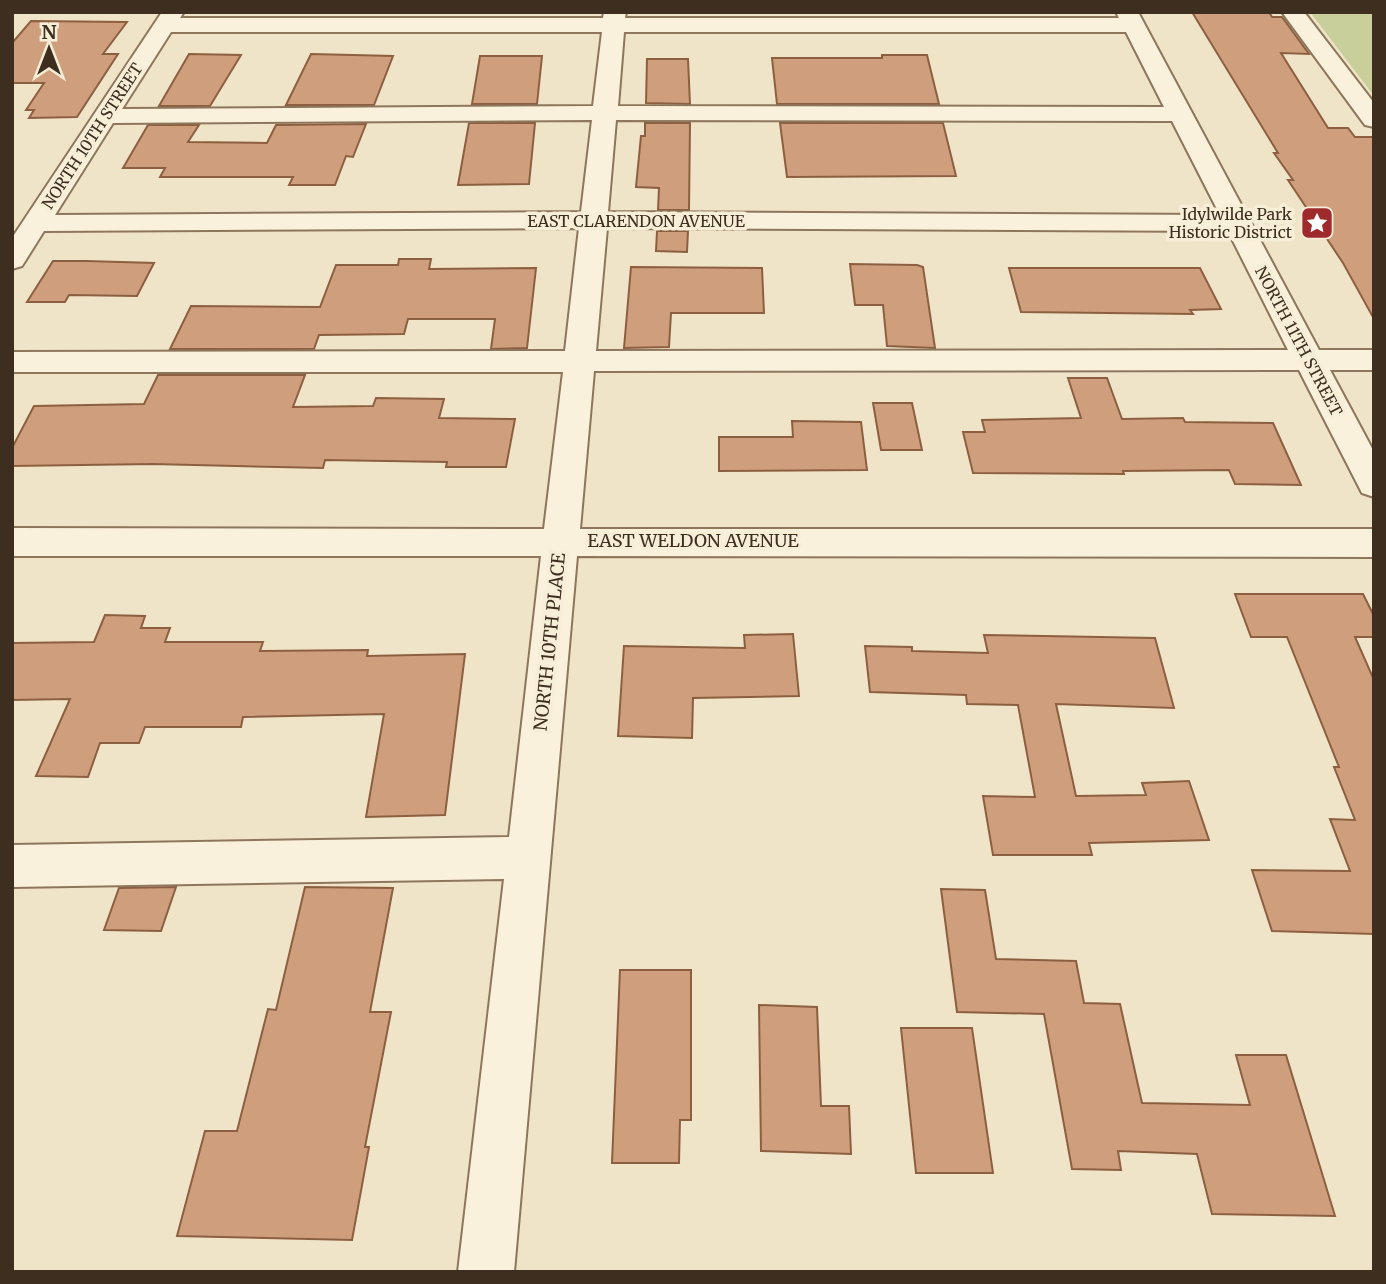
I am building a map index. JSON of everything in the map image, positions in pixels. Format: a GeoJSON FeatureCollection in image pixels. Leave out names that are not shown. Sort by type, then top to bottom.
{"type":"FeatureCollection","features":[{"type":"Feature","properties":{"kind":"street"},"geometry":{"type":"LineString","coordinates":[[1293,12],[1374,120]]}},
{"type":"Feature","properties":{"kind":"street"},"geometry":{"type":"LineString","coordinates":[[169,19],[1130,19]]}},
{"type":"Feature","properties":{"kind":"street","name":"NORTH 10TH STREET"},"geometry":{"type":"LineString","coordinates":[[12,260],[169,19]]}},
{"type":"Feature","properties":{"kind":"street","name":"NORTH 10TH PLACE"},"geometry":{"type":"LineString","coordinates":[[486,1272],[615,19]]}},
{"type":"Feature","properties":{"kind":"street","name":"NORTH 11TH STREET"},"geometry":{"type":"LineString","coordinates":[[1130,19],[1374,484]]}},
{"type":"Feature","properties":{"kind":"street"},"geometry":{"type":"LineString","coordinates":[[105,116],[1179,114]]}},
{"type":"Feature","properties":{"kind":"street","name":"EAST CLARENDON AVENUE"},"geometry":{"type":"LineString","coordinates":[[36,223],[594,220],[1237,223]]}},
{"type":"Feature","properties":{"kind":"street"},"geometry":{"type":"LineString","coordinates":[[12,362],[1374,360]]}},
{"type":"Feature","properties":{"kind":"street","name":"EAST WELDON AVENUE"},"geometry":{"type":"LineString","coordinates":[[12,542],[1374,543]]}},
{"type":"Feature","properties":{"kind":"street"},"geometry":{"type":"LineString","coordinates":[[12,866],[528,858]]}},
{"type":"Feature","properties":{"kind":"green space"},"geometry":{"type":"Polygon","coordinates":[[[1310,12],[1374,12],[1374,96],[1310,12]]]}},
{"type":"Feature","properties":{"kind":"building"},"geometry":{"type":"Polygon","coordinates":[[[1192,12],[1269,12],[1272,17],[1282,17],[1309,54],[1281,53],[1328,128],[1348,128],[1355,137],[1374,137],[1374,319],[1343,263],[1288,180],[1293,180],[1274,153],[1278,153],[1192,12]]]}},
{"type":"Feature","properties":{"kind":"building"},"geometry":{"type":"Polygon","coordinates":[[[31,21],[127,22],[103,54],[118,54],[77,117],[29,118],[34,110],[26,110],[44,83],[12,83],[12,43],[31,21]]]}},
{"type":"Feature","properties":{"kind":"building"},"geometry":{"type":"Polygon","coordinates":[[[189,54],[241,55],[210,106],[159,106],[189,54]]]}},
{"type":"Feature","properties":{"kind":"building"},"geometry":{"type":"Polygon","coordinates":[[[311,54],[393,56],[374,105],[286,105],[311,54]]]}},
{"type":"Feature","properties":{"kind":"building"},"geometry":{"type":"Polygon","coordinates":[[[882,55],[927,55],[939,104],[777,104],[772,58],[882,58],[882,55]]]}},
{"type":"Feature","properties":{"kind":"building"},"geometry":{"type":"Polygon","coordinates":[[[480,56],[542,56],[537,104],[472,104],[480,56]]]}},
{"type":"Feature","properties":{"kind":"building"},"geometry":{"type":"Polygon","coordinates":[[[647,59],[688,59],[690,104],[646,103],[647,59]]]}},
{"type":"Feature","properties":{"kind":"building"},"geometry":{"type":"Polygon","coordinates":[[[469,123],[535,123],[529,184],[458,185],[469,123]]]}},
{"type":"Feature","properties":{"kind":"building"},"geometry":{"type":"Polygon","coordinates":[[[645,123],[690,123],[689,210],[658,210],[659,188],[636,187],[641,136],[645,136],[645,123]]]}},
{"type":"Feature","properties":{"kind":"building"},"geometry":{"type":"Polygon","coordinates":[[[780,123],[943,123],[956,176],[787,177],[780,123]]]}},
{"type":"Feature","properties":{"kind":"building"},"geometry":{"type":"Polygon","coordinates":[[[366,124],[353,157],[346,156],[335,185],[289,185],[293,177],[160,177],[165,168],[123,168],[148,125],[199,125],[188,142],[267,143],[276,125],[366,124]]]}},
{"type":"Feature","properties":{"kind":"building"},"geometry":{"type":"Polygon","coordinates":[[[657,231],[688,231],[687,252],[656,251],[657,231]]]}},
{"type":"Feature","properties":{"kind":"building"},"geometry":{"type":"Polygon","coordinates":[[[399,259],[431,259],[429,269],[536,268],[527,348],[491,349],[495,319],[408,319],[404,334],[319,335],[314,349],[170,349],[191,306],[320,307],[336,265],[398,265],[399,259]]]}},
{"type":"Feature","properties":{"kind":"building"},"geometry":{"type":"Polygon","coordinates":[[[53,261],[154,263],[137,296],[69,295],[65,302],[27,302],[53,261]]]}},
{"type":"Feature","properties":{"kind":"building"},"geometry":{"type":"Polygon","coordinates":[[[850,264],[923,267],[935,348],[887,346],[883,305],[855,305],[850,264]]]}},
{"type":"Feature","properties":{"kind":"building"},"geometry":{"type":"Polygon","coordinates":[[[631,267],[762,268],[764,313],[671,313],[669,347],[624,348],[631,267]]]}},
{"type":"Feature","properties":{"kind":"building"},"geometry":{"type":"Polygon","coordinates":[[[1009,268],[1200,268],[1221,309],[1190,310],[1193,314],[1021,312],[1009,268]]]}},
{"type":"Feature","properties":{"kind":"building"},"geometry":{"type":"Polygon","coordinates":[[[158,375],[305,375],[293,407],[373,406],[376,398],[444,399],[439,418],[515,419],[506,467],[446,467],[447,462],[325,460],[323,468],[153,464],[12,466],[12,448],[34,406],[144,404],[158,375]]]}},
{"type":"Feature","properties":{"kind":"building"},"geometry":{"type":"Polygon","coordinates":[[[1068,378],[1107,378],[1122,419],[1183,418],[1185,422],[1273,423],[1301,485],[1235,484],[1229,470],[1123,471],[1124,474],[973,473],[963,432],[985,432],[982,420],[1081,418],[1068,378]]]}},
{"type":"Feature","properties":{"kind":"building"},"geometry":{"type":"Polygon","coordinates":[[[873,403],[912,403],[922,450],[881,450],[873,403]]]}},
{"type":"Feature","properties":{"kind":"building"},"geometry":{"type":"Polygon","coordinates":[[[792,421],[861,422],[867,470],[719,471],[719,437],[793,437],[792,421]]]}},
{"type":"Feature","properties":{"kind":"building"},"geometry":{"type":"Polygon","coordinates":[[[1235,594],[1363,594],[1374,616],[1374,637],[1355,637],[1374,680],[1374,934],[1272,931],[1252,870],[1350,871],[1330,819],[1355,820],[1334,767],[1339,767],[1287,637],[1251,637],[1235,594]]]}},
{"type":"Feature","properties":{"kind":"building"},"geometry":{"type":"Polygon","coordinates":[[[105,615],[145,616],[141,628],[170,628],[165,642],[263,642],[260,651],[368,650],[367,656],[465,654],[445,815],[366,817],[384,714],[243,717],[241,727],[145,727],[139,743],[100,743],[88,777],[36,776],[70,699],[12,700],[12,643],[94,642],[105,615]]]}},
{"type":"Feature","properties":{"kind":"building"},"geometry":{"type":"Polygon","coordinates":[[[793,634],[799,696],[693,698],[692,738],[618,736],[624,646],[745,648],[744,635],[793,634]]]}},
{"type":"Feature","properties":{"kind":"building"},"geometry":{"type":"Polygon","coordinates":[[[984,635],[1155,638],[1174,708],[1056,704],[1076,796],[1146,795],[1142,783],[1189,781],[1209,840],[1089,843],[1092,855],[993,855],[983,796],[1035,797],[1018,705],[967,704],[966,695],[870,692],[865,646],[912,647],[912,651],[988,653],[984,635]]]}},
{"type":"Feature","properties":{"kind":"building"},"geometry":{"type":"Polygon","coordinates":[[[176,887],[161,931],[104,930],[119,888],[176,887]]]}},
{"type":"Feature","properties":{"kind":"building"},"geometry":{"type":"Polygon","coordinates":[[[305,887],[393,888],[370,1012],[391,1012],[365,1147],[369,1147],[352,1240],[177,1236],[205,1131],[237,1131],[268,1009],[276,1010],[305,887]]]}},
{"type":"Feature","properties":{"kind":"building"},"geometry":{"type":"Polygon","coordinates":[[[941,889],[985,890],[996,959],[1076,961],[1084,1003],[1120,1004],[1142,1103],[1250,1105],[1236,1055],[1286,1055],[1335,1216],[1212,1214],[1197,1154],[1118,1151],[1121,1170],[1072,1169],[1044,1014],[957,1012],[941,889]]]}},
{"type":"Feature","properties":{"kind":"building"},"geometry":{"type":"Polygon","coordinates":[[[620,970],[691,970],[691,1120],[680,1120],[679,1163],[612,1163],[620,970]]]}},
{"type":"Feature","properties":{"kind":"building"},"geometry":{"type":"Polygon","coordinates":[[[759,1005],[817,1007],[821,1106],[849,1106],[851,1154],[761,1151],[759,1005]]]}},
{"type":"Feature","properties":{"kind":"building"},"geometry":{"type":"Polygon","coordinates":[[[901,1028],[972,1028],[993,1173],[916,1173],[901,1028]]]}},
{"type":"Feature","properties":{"kind":"place","name":"Idylwilde Park Historic District"},"geometry":{"type":"Point","coordinates":[1317,223]}}]}
